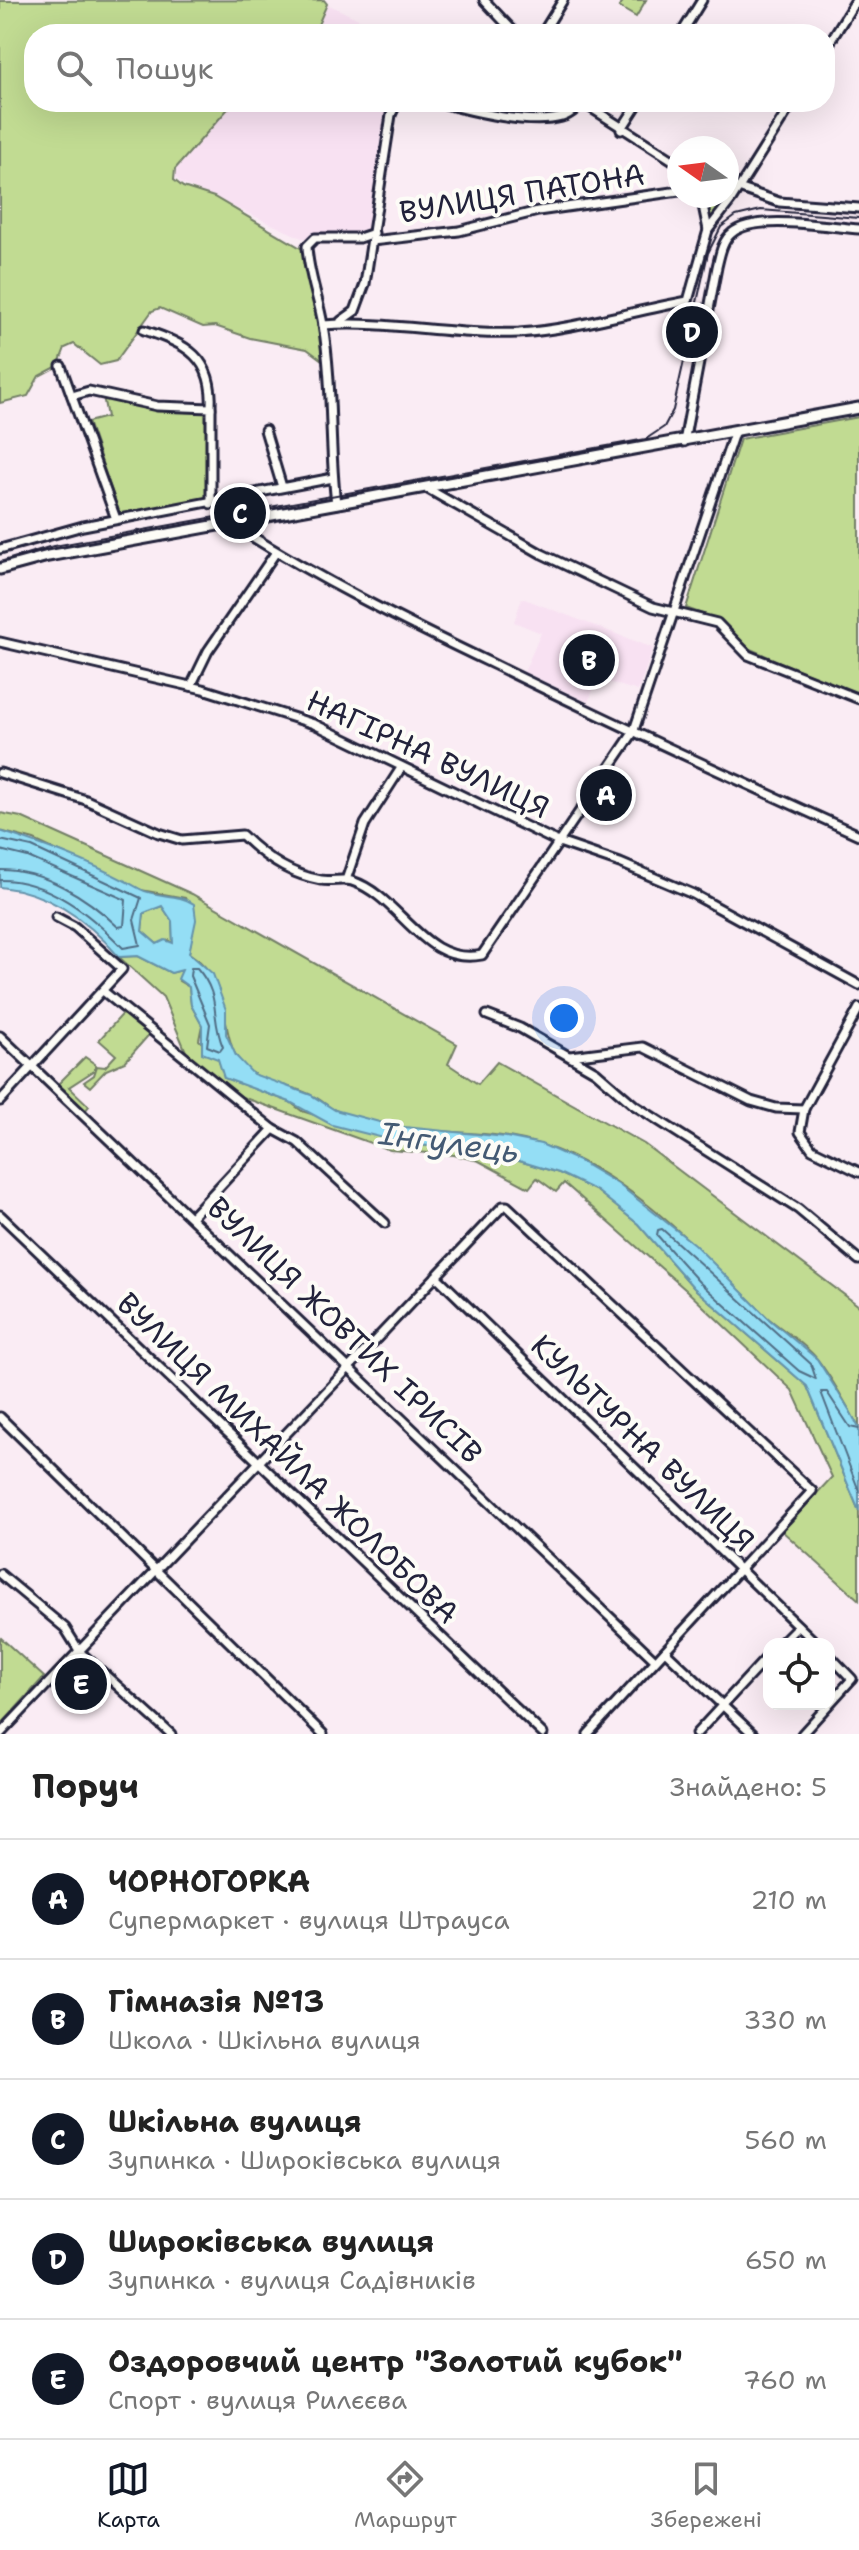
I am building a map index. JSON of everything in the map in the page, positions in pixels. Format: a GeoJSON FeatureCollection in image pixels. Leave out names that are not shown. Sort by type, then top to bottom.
{"type":"FeatureCollection","features":[{"type":"Feature","properties":{"kind":"main road"},"geometry":{"type":"LineString","coordinates":[[0,569],[48,556],[859,408]]}},
{"type":"Feature","properties":{"kind":"street"},"geometry":{"type":"LineString","coordinates":[[484,0],[507,24]]}},
{"type":"Feature","properties":{"kind":"street"},"geometry":{"type":"LineString","coordinates":[[548,24],[563,0]]}},
{"type":"Feature","properties":{"kind":"street"},"geometry":{"type":"LineString","coordinates":[[687,24],[702,0]]}},
{"type":"Feature","properties":{"kind":"street"},"geometry":{"type":"LineString","coordinates":[[835,34],[856,0]]}},
{"type":"Feature","properties":{"kind":"street"},"geometry":{"type":"LineString","coordinates":[[335,324],[348,318],[361,299],[392,112]]}},
{"type":"Feature","properties":{"kind":"street"},"geometry":{"type":"LineString","coordinates":[[483,112],[555,119],[571,112]]}},
{"type":"Feature","properties":{"kind":"street"},"geometry":{"type":"LineString","coordinates":[[596,112],[667,157]]}},
{"type":"Feature","properties":{"kind":"street"},"geometry":{"type":"LineString","coordinates":[[621,130],[633,112]]}},
{"type":"Feature","properties":{"kind":"street"},"geometry":{"type":"LineString","coordinates":[[336,504],[330,444],[333,414],[323,325],[521,333],[572,326],[692,299],[708,230],[740,188],[787,112]]}},
{"type":"Feature","properties":{"kind":"street"},"geometry":{"type":"LineString","coordinates":[[740,188],[779,202],[859,208]]}},
{"type":"Feature","properties":{"kind":"street","name":"ВУЛИЦЯ ПАТОНА"},"geometry":{"type":"LineString","coordinates":[[323,325],[307,246],[315,238],[459,231],[538,211],[667,193]]}},
{"type":"Feature","properties":{"kind":"street"},"geometry":{"type":"LineString","coordinates":[[703,208],[708,230]]}},
{"type":"Feature","properties":{"kind":"street"},"geometry":{"type":"LineString","coordinates":[[684,442],[717,267],[723,244],[732,233],[757,223],[859,229]]}},
{"type":"Feature","properties":{"kind":"street"},"geometry":{"type":"LineString","coordinates":[[144,330],[181,344],[199,359],[210,379],[211,504]]}},
{"type":"Feature","properties":{"kind":"street"},"geometry":{"type":"LineString","coordinates":[[61,366],[116,519]]}},
{"type":"Feature","properties":{"kind":"street"},"geometry":{"type":"LineString","coordinates":[[72,396],[89,391],[157,406],[211,408]]}},
{"type":"Feature","properties":{"kind":"street"},"geometry":{"type":"LineString","coordinates":[[265,430],[282,487]]}},
{"type":"Feature","properties":{"kind":"street"},"geometry":{"type":"LineString","coordinates":[[0,773],[86,800],[171,837],[202,841],[242,835],[268,858],[307,876],[346,880],[385,902],[415,933],[435,946],[470,956],[487,950],[556,841],[633,733],[734,433]]}},
{"type":"Feature","properties":{"kind":"street"},"geometry":{"type":"LineString","coordinates":[[0,549],[116,519],[211,504],[333,478]]}},
{"type":"Feature","properties":{"kind":"street"},"geometry":{"type":"LineString","coordinates":[[428,489],[542,554],[653,607],[717,623],[748,655],[859,699]]}},
{"type":"Feature","properties":{"kind":"street"},"geometry":{"type":"LineString","coordinates":[[232,524],[385,612],[633,733],[859,835]]}},
{"type":"Feature","properties":{"kind":"street"},"geometry":{"type":"LineString","coordinates":[[191,686],[208,651],[276,552]]}},
{"type":"Feature","properties":{"kind":"street","name":"НАГІРНА ВУЛИЦЯ"},"geometry":{"type":"LineString","coordinates":[[0,642],[191,686],[314,724],[556,841],[684,890],[859,985]]}},
{"type":"Feature","properties":{"kind":"street"},"geometry":{"type":"LineString","coordinates":[[346,880],[365,824],[401,768]]}},
{"type":"Feature","properties":{"kind":"street"},"geometry":{"type":"LineString","coordinates":[[0,1101],[122,969],[85,935],[56,917]]}},
{"type":"Feature","properties":{"kind":"street"},"geometry":{"type":"LineString","coordinates":[[103,991],[273,1129],[297,1142],[385,1223]]}},
{"type":"Feature","properties":{"kind":"street"},"geometry":{"type":"LineString","coordinates":[[859,1008],[804,1109],[800,1132],[806,1145],[859,1172]]}},
{"type":"Feature","properties":{"kind":"street"},"geometry":{"type":"LineString","coordinates":[[487,1015],[596,1072],[634,1105],[798,1209],[859,1260]]}},
{"type":"Feature","properties":{"kind":"street","name":"ВУЛИЦЯ ЖОВТИХ ІРИСІВ"},"geometry":{"type":"LineString","coordinates":[[0,1036],[655,1660]]}},
{"type":"Feature","properties":{"kind":"street"},"geometry":{"type":"LineString","coordinates":[[570,1056],[643,1047],[751,1101],[804,1109]]}},
{"type":"Feature","properties":{"kind":"street"},"geometry":{"type":"LineString","coordinates":[[192,1216],[273,1129]]}},
{"type":"Feature","properties":{"kind":"street"},"geometry":{"type":"LineString","coordinates":[[0,1734],[348,1367],[503,1206],[507,1206],[812,1491],[588,1734]]}},
{"type":"Feature","properties":{"kind":"street","name":"ВУЛИЦЯ МИХАЙЛА ЖОЛОБОВА"},"geometry":{"type":"LineString","coordinates":[[0,1215],[543,1734]]}},
{"type":"Feature","properties":{"kind":"street","name":"КУЛЬТУРНА ВУЛИЦЯ"},"geometry":{"type":"LineString","coordinates":[[436,1276],[811,1638]]}},
{"type":"Feature","properties":{"kind":"street"},"geometry":{"type":"LineString","coordinates":[[0,1417],[323,1734]]}},
{"type":"Feature","properties":{"kind":"street"},"geometry":{"type":"LineString","coordinates":[[0,1574],[65,1628],[80,1652],[171,1734]]}},
{"type":"Feature","properties":{"kind":"street"},"geometry":{"type":"LineString","coordinates":[[786,1638],[798,1626]]}},
{"type":"Feature","properties":{"kind":"street"},"geometry":{"type":"LineString","coordinates":[[665,1651],[753,1734]]}},
{"type":"Feature","properties":{"kind":"street"},"geometry":{"type":"LineString","coordinates":[[696,1734],[763,1661]]}},
{"type":"Feature","properties":{"kind":"street"},"geometry":{"type":"LineString","coordinates":[[835,1661],[852,1677],[835,1699]]}},
{"type":"Feature","properties":{"kind":"street"},"geometry":{"type":"LineString","coordinates":[[802,1734],[825,1710]]}},
{"type":"Feature","properties":{"kind":"shaded area"},"geometry":{"type":"Polygon","coordinates":[[[327,4],[369,24],[318,24],[327,4]]]}},
{"type":"Feature","properties":{"kind":"shaded area"},"geometry":{"type":"Polygon","coordinates":[[[225,112],[394,112],[372,236],[302,238],[181,183],[174,175],[175,169],[225,112]]]}},
{"type":"Feature","properties":{"kind":"shaded area"},"geometry":{"type":"Polygon","coordinates":[[[522,598],[653,648],[638,691],[598,679],[588,702],[524,672],[541,633],[514,622],[522,598]]]}},
{"type":"Feature","properties":{"kind":"green space"},"geometry":{"type":"Polygon","coordinates":[[[324,0],[327,4],[318,24],[24,24],[24,112],[225,112],[175,169],[174,180],[183,187],[214,197],[304,250],[326,363],[307,349],[250,338],[215,326],[203,327],[160,308],[152,311],[116,361],[100,365],[74,344],[65,348],[58,366],[39,376],[28,396],[0,403],[0,1],[324,0]]]}},
{"type":"Feature","properties":{"kind":"green space"},"geometry":{"type":"Polygon","coordinates":[[[624,0],[646,0],[636,17],[619,7],[624,0]]]}},
{"type":"Feature","properties":{"kind":"green space"},"geometry":{"type":"Polygon","coordinates":[[[703,208],[725,208],[708,230],[703,208]]]}},
{"type":"Feature","properties":{"kind":"green space"},"geometry":{"type":"Polygon","coordinates":[[[103,396],[158,409],[209,411],[208,502],[120,515],[88,422],[107,417],[103,396]]]}},
{"type":"Feature","properties":{"kind":"green space"},"geometry":{"type":"Polygon","coordinates":[[[859,417],[859,695],[743,646],[722,621],[686,608],[740,439],[859,417]]]}},
{"type":"Feature","properties":{"kind":"green space"},"geometry":{"type":"Polygon","coordinates":[[[0,813],[21,817],[192,894],[457,1044],[448,1064],[478,1084],[497,1062],[644,1144],[859,1306],[859,1428],[813,1354],[767,1317],[664,1218],[606,1175],[575,1158],[525,1140],[397,1127],[356,1118],[306,1093],[256,1075],[242,1064],[233,1050],[216,983],[205,967],[189,953],[195,915],[185,898],[141,890],[34,840],[0,831],[0,813]]]}},
{"type":"Feature","properties":{"kind":"green space"},"geometry":{"type":"Polygon","coordinates":[[[162,906],[172,921],[173,943],[169,940],[157,944],[142,931],[144,913],[162,906]]]}},
{"type":"Feature","properties":{"kind":"green space"},"geometry":{"type":"Polygon","coordinates":[[[138,956],[171,973],[182,970],[179,981],[189,987],[191,1005],[202,1025],[199,1040],[218,1059],[225,1078],[290,1102],[302,1111],[407,1144],[486,1151],[559,1173],[597,1191],[638,1224],[694,1288],[807,1386],[859,1511],[859,1600],[782,1531],[832,1477],[792,1390],[686,1290],[564,1183],[556,1192],[537,1178],[529,1188],[479,1161],[454,1155],[390,1150],[242,1097],[187,1054],[163,997],[119,957],[138,956]]]}},
{"type":"Feature","properties":{"kind":"green space"},"geometry":{"type":"Polygon","coordinates":[[[127,1009],[153,1030],[125,1062],[106,1070],[90,1087],[84,1082],[94,1075],[97,1066],[105,1067],[116,1055],[99,1040],[127,1009]]]}},
{"type":"Feature","properties":{"kind":"green space"},"geometry":{"type":"Polygon","coordinates":[[[85,1057],[95,1064],[95,1070],[69,1087],[89,1106],[85,1111],[57,1085],[85,1057]]]}},
{"type":"Feature","properties":{"kind":"green space"},"geometry":{"type":"Polygon","coordinates":[[[0,1639],[44,1677],[0,1726],[0,1639]]]}},
{"type":"Feature","properties":{"kind":"water","name":"Інгулець"},"geometry":{"type":"Polygon","coordinates":[[[0,831],[72,856],[146,892],[188,901],[194,904],[196,920],[189,953],[213,974],[226,1010],[226,1034],[236,1056],[253,1074],[311,1095],[335,1110],[394,1126],[506,1137],[541,1144],[579,1161],[618,1184],[694,1244],[770,1320],[817,1359],[859,1428],[859,1511],[807,1386],[694,1288],[638,1224],[597,1191],[559,1173],[486,1151],[407,1144],[332,1125],[290,1102],[224,1078],[218,1059],[202,1053],[202,1025],[191,1005],[189,987],[178,979],[182,970],[171,973],[138,956],[119,957],[94,931],[66,910],[34,895],[0,887],[0,831]],[[162,906],[144,913],[142,931],[157,944],[165,940],[173,943],[172,921],[162,906]]]}},
{"type":"Feature","properties":{"kind":"tram line"},"geometry":{"type":"LineString","coordinates":[[0,562],[49,547],[646,439],[664,427],[673,410],[708,253],[721,227],[736,216],[761,210],[859,218]]}},
{"type":"Feature","properties":{"kind":"place","name":"Широківська вулиця"},"geometry":{"type":"Point","coordinates":[692,332]}},
{"type":"Feature","properties":{"kind":"place","name":"Шкільна вулиця"},"geometry":{"type":"Point","coordinates":[240,513]}},
{"type":"Feature","properties":{"kind":"place","name":"Гімназія №13"},"geometry":{"type":"Point","coordinates":[589,660]}},
{"type":"Feature","properties":{"kind":"place","name":"ЧОРНОГОРКА"},"geometry":{"type":"Point","coordinates":[606,795]}},
{"type":"Feature","properties":{"kind":"place","name":"Оздоровчий центр \"Золотий кубок\""},"geometry":{"type":"Point","coordinates":[81,1684]}}]}
